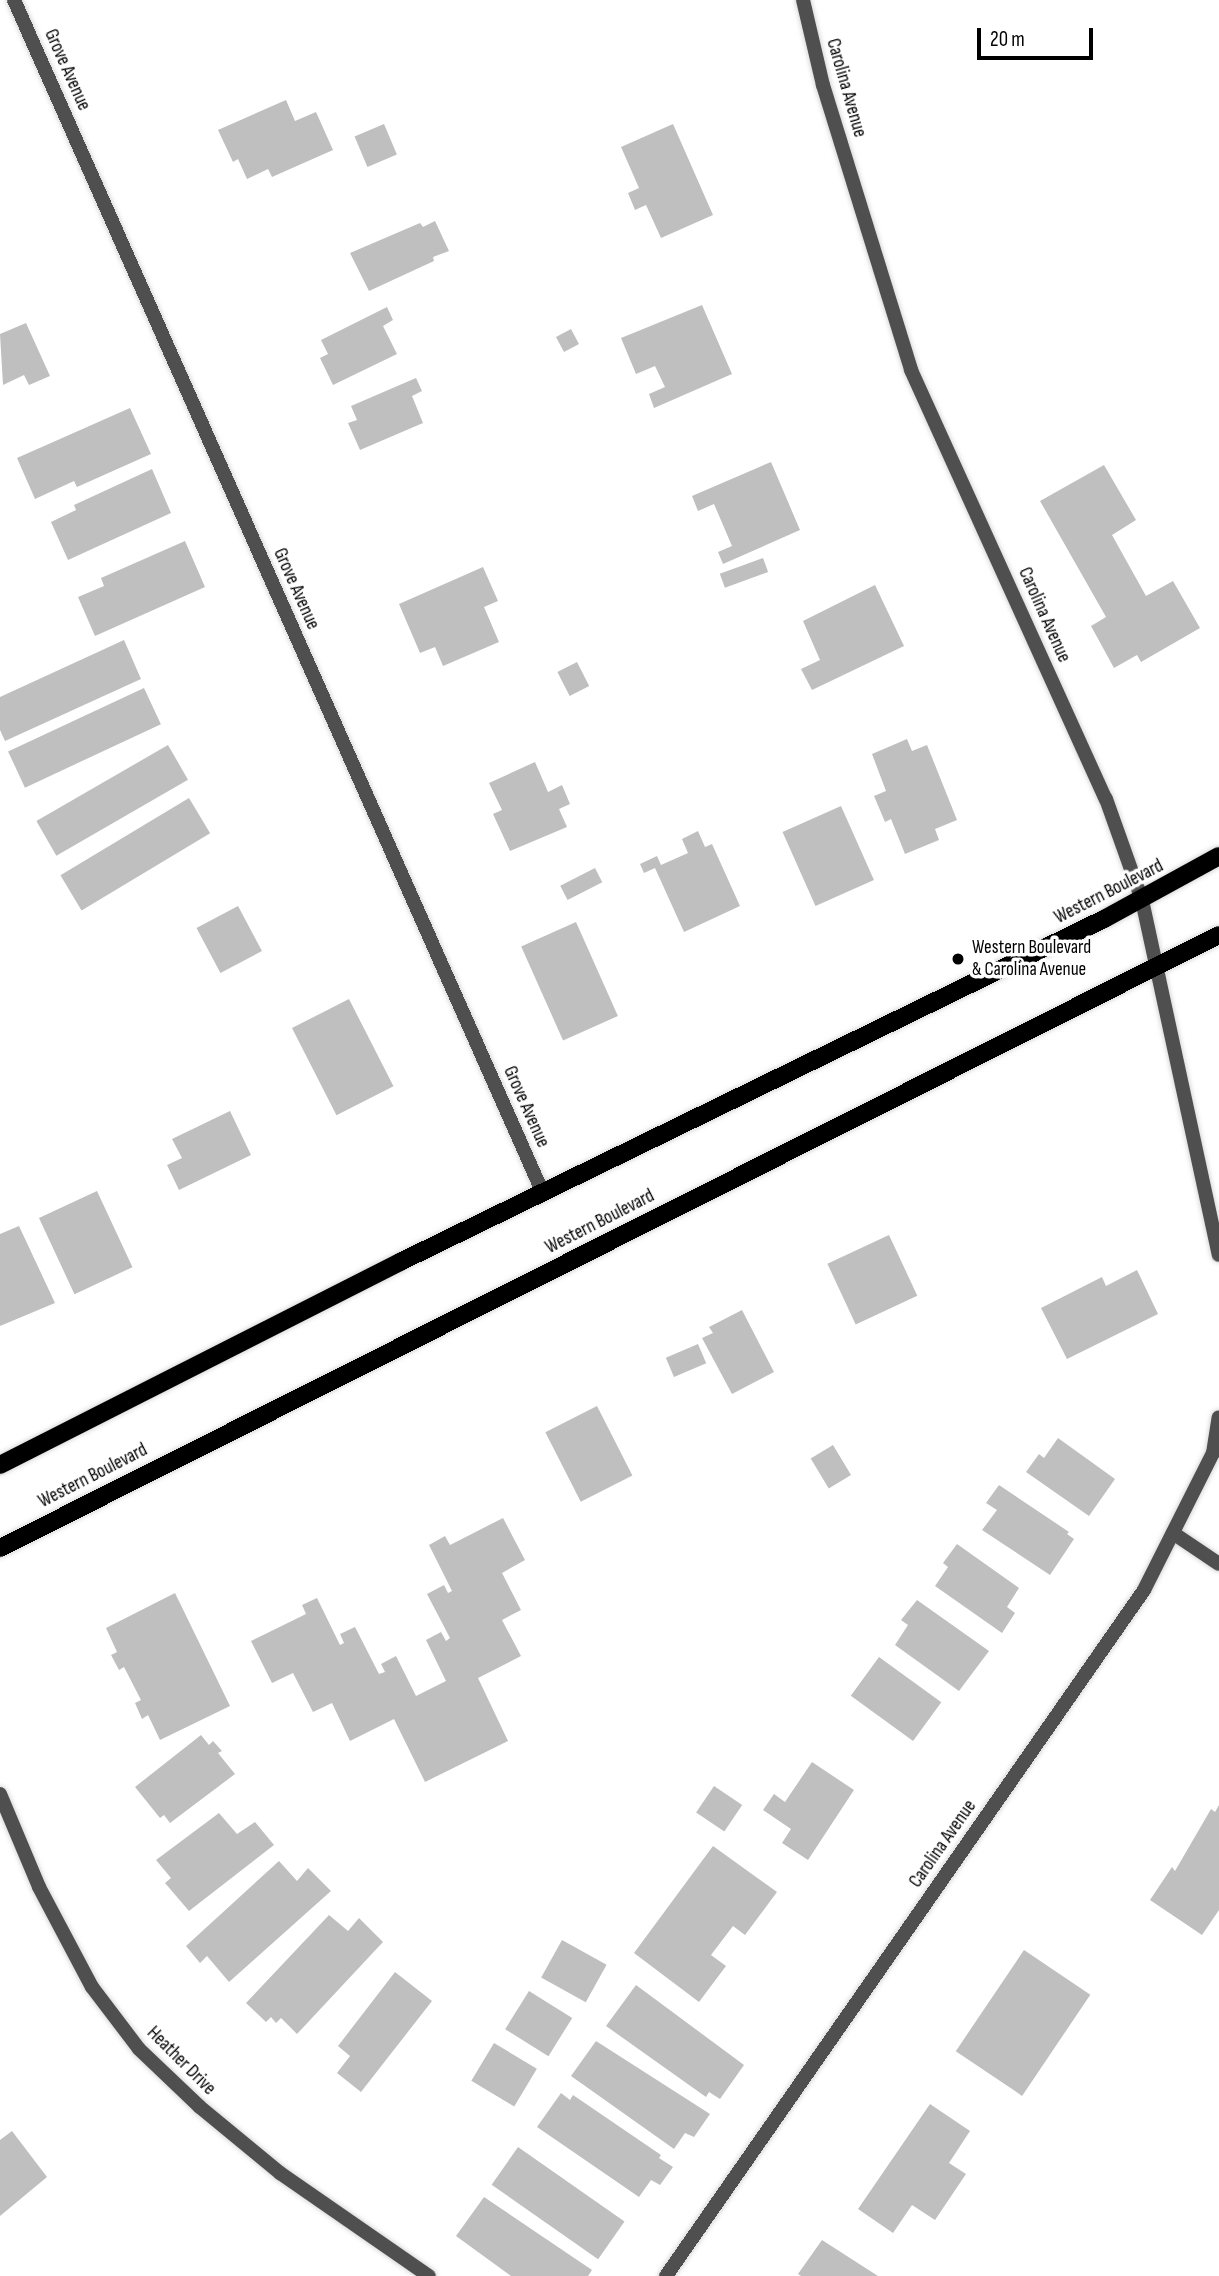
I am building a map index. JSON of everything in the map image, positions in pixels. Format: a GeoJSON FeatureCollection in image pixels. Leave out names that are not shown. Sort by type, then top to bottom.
{"type":"FeatureCollection","features":[{"type":"Feature","properties":{"kind":"main road","name":"Western Boulevard"},"geometry":{"type":"LineString","coordinates":[[0,1465],[543,1193],[1142,900],[1219,856]]}},
{"type":"Feature","properties":{"kind":"main road","name":"Western Boulevard"},"geometry":{"type":"LineString","coordinates":[[0,1548],[1219,935]]}},
{"type":"Feature","properties":{"kind":"street","name":"Grove Avenue"},"geometry":{"type":"LineString","coordinates":[[14,0],[543,1193]]}},
{"type":"Feature","properties":{"kind":"street","name":"Carolina Avenue"},"geometry":{"type":"LineString","coordinates":[[803,0],[823,85],[911,370],[1106,799],[1142,900],[1219,1255]]}},
{"type":"Feature","properties":{"kind":"street","name":"Carolina Avenue"},"geometry":{"type":"LineString","coordinates":[[666,2276],[1144,1590],[1213,1453],[1219,1417]]}},
{"type":"Feature","properties":{"kind":"street"},"geometry":{"type":"LineString","coordinates":[[1173,1533],[1219,1564]]}},
{"type":"Feature","properties":{"kind":"street","name":"Heather Drive"},"geometry":{"type":"LineString","coordinates":[[0,1794],[39,1887],[92,1987],[139,2049],[200,2107],[280,2173],[429,2276]]}},
{"type":"Feature","properties":{"kind":"building"},"geometry":{"type":"Polygon","coordinates":[[[286,100],[295,121],[316,112],[333,150],[272,177],[268,169],[247,179],[238,159],[233,162],[218,130],[286,100]]]}},
{"type":"Feature","properties":{"kind":"building"},"geometry":{"type":"Polygon","coordinates":[[[384,124],[397,154],[367,167],[355,137],[384,124]]]}},
{"type":"Feature","properties":{"kind":"building"},"geometry":{"type":"Polygon","coordinates":[[[673,124],[713,215],[661,238],[646,205],[635,210],[628,193],[639,188],[621,147],[673,124]]]}},
{"type":"Feature","properties":{"kind":"building"},"geometry":{"type":"Polygon","coordinates":[[[435,221],[449,251],[433,257],[434,261],[369,291],[350,253],[420,223],[423,227],[435,221]]]}},
{"type":"Feature","properties":{"kind":"building"},"geometry":{"type":"Polygon","coordinates":[[[702,305],[732,374],[654,408],[649,394],[665,387],[655,366],[636,374],[621,338],[702,305]]]}},
{"type":"Feature","properties":{"kind":"building"},"geometry":{"type":"Polygon","coordinates":[[[387,307],[393,320],[383,326],[397,354],[333,385],[320,358],[328,354],[321,340],[387,307]]]}},
{"type":"Feature","properties":{"kind":"building"},"geometry":{"type":"Polygon","coordinates":[[[26,323],[50,376],[29,385],[24,375],[3,385],[0,334],[26,323]]]}},
{"type":"Feature","properties":{"kind":"building"},"geometry":{"type":"Polygon","coordinates":[[[571,329],[579,344],[564,352],[556,337],[571,329]]]}},
{"type":"Feature","properties":{"kind":"building"},"geometry":{"type":"Polygon","coordinates":[[[416,378],[422,391],[412,396],[423,423],[360,450],[348,423],[357,420],[351,406],[416,378]]]}},
{"type":"Feature","properties":{"kind":"building"},"geometry":{"type":"Polygon","coordinates":[[[130,408],[151,454],[77,487],[74,481],[35,499],[17,458],[130,408]]]}},
{"type":"Feature","properties":{"kind":"building"},"geometry":{"type":"Polygon","coordinates":[[[771,462],[800,530],[723,564],[718,552],[732,546],[714,504],[698,511],[692,496],[771,462]]]}},
{"type":"Feature","properties":{"kind":"building"},"geometry":{"type":"Polygon","coordinates":[[[1104,465],[1136,520],[1112,535],[1146,596],[1173,581],[1200,628],[1141,662],[1137,655],[1114,668],[1091,626],[1106,617],[1040,501],[1104,465]]]}},
{"type":"Feature","properties":{"kind":"building"},"geometry":{"type":"Polygon","coordinates":[[[152,469],[171,513],[68,560],[51,522],[76,510],[74,505],[152,469]]]}},
{"type":"Feature","properties":{"kind":"building"},"geometry":{"type":"Polygon","coordinates":[[[185,541],[205,587],[95,636],[78,597],[104,586],[101,578],[185,541]]]}},
{"type":"Feature","properties":{"kind":"building"},"geometry":{"type":"Polygon","coordinates":[[[763,558],[768,572],[725,588],[720,574],[763,558]]]}},
{"type":"Feature","properties":{"kind":"building"},"geometry":{"type":"Polygon","coordinates":[[[483,567],[498,601],[484,607],[499,642],[443,666],[435,647],[420,653],[399,604],[483,567]]]}},
{"type":"Feature","properties":{"kind":"building"},"geometry":{"type":"Polygon","coordinates":[[[875,585],[904,646],[812,690],[801,669],[820,660],[803,621],[875,585]]]}},
{"type":"Feature","properties":{"kind":"building"},"geometry":{"type":"Polygon","coordinates":[[[124,640],[141,679],[5,741],[0,730],[0,697],[124,640]]]}},
{"type":"Feature","properties":{"kind":"building"},"geometry":{"type":"Polygon","coordinates":[[[577,662],[589,686],[570,696],[557,672],[577,662]]]}},
{"type":"Feature","properties":{"kind":"building"},"geometry":{"type":"Polygon","coordinates":[[[144,688],[161,724],[25,788],[8,751],[144,688]]]}},
{"type":"Feature","properties":{"kind":"building"},"geometry":{"type":"Polygon","coordinates":[[[907,739],[912,751],[927,745],[957,820],[935,829],[939,840],[905,854],[891,819],[885,822],[874,796],[886,791],[872,754],[907,739]]]}},
{"type":"Feature","properties":{"kind":"building"},"geometry":{"type":"Polygon","coordinates":[[[168,745],[188,780],[56,856],[36,821],[168,745]]]}},
{"type":"Feature","properties":{"kind":"building"},"geometry":{"type":"Polygon","coordinates":[[[535,762],[548,792],[562,785],[570,804],[559,809],[567,827],[510,851],[493,814],[502,810],[489,783],[535,762]]]}},
{"type":"Feature","properties":{"kind":"building"},"geometry":{"type":"Polygon","coordinates":[[[189,798],[210,833],[82,910],[60,875],[189,798]]]}},
{"type":"Feature","properties":{"kind":"building"},"geometry":{"type":"Polygon","coordinates":[[[841,806],[874,880],[815,906],[783,832],[841,806]]]}},
{"type":"Feature","properties":{"kind":"building"},"geometry":{"type":"Polygon","coordinates":[[[698,831],[705,847],[712,844],[740,906],[684,932],[655,868],[644,873],[640,864],[657,856],[661,865],[688,853],[682,839],[698,831]]]}},
{"type":"Feature","properties":{"kind":"building"},"geometry":{"type":"Polygon","coordinates":[[[595,868],[602,882],[568,900],[560,886],[595,868]]]}},
{"type":"Feature","properties":{"kind":"building"},"geometry":{"type":"Polygon","coordinates":[[[238,906],[262,951],[220,973],[197,928],[238,906]]]}},
{"type":"Feature","properties":{"kind":"building"},"geometry":{"type":"Polygon","coordinates":[[[576,922],[618,1016],[563,1040],[521,946],[576,922]]]}},
{"type":"Feature","properties":{"kind":"building"},"geometry":{"type":"Polygon","coordinates":[[[349,999],[393,1086],[336,1115],[292,1028],[349,999]]]}},
{"type":"Feature","properties":{"kind":"building"},"geometry":{"type":"Polygon","coordinates":[[[230,1111],[251,1155],[179,1190],[167,1165],[182,1158],[172,1139],[230,1111]]]}},
{"type":"Feature","properties":{"kind":"building"},"geometry":{"type":"Polygon","coordinates":[[[97,1191],[132,1267],[74,1294],[39,1218],[97,1191]]]}},
{"type":"Feature","properties":{"kind":"building"},"geometry":{"type":"Polygon","coordinates":[[[19,1226],[55,1303],[0,1326],[0,1234],[19,1226]]]}},
{"type":"Feature","properties":{"kind":"building"},"geometry":{"type":"Polygon","coordinates":[[[889,1235],[917,1296],[856,1324],[827,1264],[889,1235]]]}},
{"type":"Feature","properties":{"kind":"building"},"geometry":{"type":"Polygon","coordinates":[[[1137,1270],[1158,1314],[1067,1359],[1041,1308],[1102,1277],[1106,1286],[1137,1270]]]}},
{"type":"Feature","properties":{"kind":"building"},"geometry":{"type":"Polygon","coordinates":[[[742,1310],[774,1372],[732,1394],[702,1338],[713,1333],[709,1327],[742,1310]]]}},
{"type":"Feature","properties":{"kind":"building"},"geometry":{"type":"Polygon","coordinates":[[[698,1344],[706,1363],[674,1377],[666,1358],[698,1344]]]}},
{"type":"Feature","properties":{"kind":"building"},"geometry":{"type":"Polygon","coordinates":[[[597,1406],[632,1475],[581,1502],[545,1432],[597,1406]]]}},
{"type":"Feature","properties":{"kind":"building"},"geometry":{"type":"Polygon","coordinates":[[[1058,1438],[1115,1479],[1089,1516],[1026,1472],[1039,1454],[1044,1458],[1058,1438]]]}},
{"type":"Feature","properties":{"kind":"building"},"geometry":{"type":"Polygon","coordinates":[[[833,1445],[851,1475],[829,1488],[811,1458],[833,1445]]]}},
{"type":"Feature","properties":{"kind":"building"},"geometry":{"type":"Polygon","coordinates":[[[999,1485],[1069,1532],[1067,1534],[1074,1539],[1050,1575],[982,1530],[997,1510],[986,1503],[999,1485]]]}},
{"type":"Feature","properties":{"kind":"building"},"geometry":{"type":"Polygon","coordinates":[[[503,1518],[525,1560],[502,1573],[521,1610],[502,1620],[521,1656],[478,1678],[508,1741],[425,1782],[394,1719],[350,1741],[332,1703],[313,1712],[293,1673],[272,1683],[251,1641],[306,1614],[302,1605],[317,1598],[340,1645],[344,1643],[340,1634],[355,1627],[379,1674],[385,1672],[381,1664],[396,1656],[416,1696],[446,1681],[426,1640],[441,1632],[446,1641],[450,1638],[427,1594],[444,1585],[448,1593],[452,1591],[429,1545],[445,1536],[450,1545],[503,1518]]]}},
{"type":"Feature","properties":{"kind":"building"},"geometry":{"type":"Polygon","coordinates":[[[957,1544],[1019,1588],[1007,1607],[1015,1613],[1002,1633],[935,1586],[948,1567],[943,1563],[957,1544]]]}},
{"type":"Feature","properties":{"kind":"building"},"geometry":{"type":"Polygon","coordinates":[[[175,1593],[230,1706],[160,1740],[148,1715],[142,1719],[135,1703],[141,1700],[124,1667],[119,1670],[111,1655],[117,1652],[106,1628],[175,1593]]]}},
{"type":"Feature","properties":{"kind":"building"},"geometry":{"type":"Polygon","coordinates":[[[917,1600],[989,1651],[959,1691],[895,1645],[908,1625],[901,1620],[917,1600]]]}},
{"type":"Feature","properties":{"kind":"building"},"geometry":{"type":"Polygon","coordinates":[[[879,1657],[941,1702],[913,1741],[851,1696],[879,1657]]]}},
{"type":"Feature","properties":{"kind":"building"},"geometry":{"type":"Polygon","coordinates":[[[201,1735],[209,1745],[213,1741],[222,1751],[218,1753],[235,1774],[170,1823],[164,1815],[160,1818],[135,1787],[201,1735]]]}},
{"type":"Feature","properties":{"kind":"building"},"geometry":{"type":"Polygon","coordinates":[[[812,1762],[854,1790],[808,1860],[782,1843],[791,1829],[763,1810],[774,1794],[785,1802],[812,1762]]]}},
{"type":"Feature","properties":{"kind":"building"},"geometry":{"type":"Polygon","coordinates":[[[714,1786],[742,1805],[724,1832],[696,1813],[714,1786]]]}},
{"type":"Feature","properties":{"kind":"building"},"geometry":{"type":"Polygon","coordinates":[[[1219,1805],[1219,1910],[1202,1935],[1150,1900],[1172,1867],[1175,1871],[1211,1809],[1215,1812],[1219,1805]]]}},
{"type":"Feature","properties":{"kind":"building"},"geometry":{"type":"Polygon","coordinates":[[[219,1813],[237,1834],[255,1822],[274,1845],[189,1911],[165,1883],[171,1878],[156,1860],[219,1813]]]}},
{"type":"Feature","properties":{"kind":"building"},"geometry":{"type":"Polygon","coordinates":[[[713,1846],[777,1892],[745,1935],[733,1926],[711,1955],[726,1966],[699,2002],[634,1953],[713,1846]]]}},
{"type":"Feature","properties":{"kind":"building"},"geometry":{"type":"Polygon","coordinates":[[[279,1861],[297,1881],[308,1868],[331,1891],[229,1982],[207,1956],[200,1963],[186,1946],[279,1861]]]}},
{"type":"Feature","properties":{"kind":"building"},"geometry":{"type":"Polygon","coordinates":[[[329,1915],[348,1931],[359,1918],[383,1942],[297,2034],[281,2018],[276,2023],[271,2017],[266,2022],[246,2003],[329,1915]]]}},
{"type":"Feature","properties":{"kind":"building"},"geometry":{"type":"Polygon","coordinates":[[[562,1940],[607,1965],[586,2002],[541,1978],[562,1940]]]}},
{"type":"Feature","properties":{"kind":"building"},"geometry":{"type":"Polygon","coordinates":[[[1024,1950],[1090,1995],[1022,2096],[956,2051],[1024,1950]]]}},
{"type":"Feature","properties":{"kind":"building"},"geometry":{"type":"Polygon","coordinates":[[[395,1972],[432,2001],[361,2092],[337,2073],[350,2056],[338,2046],[395,1972]]]}},
{"type":"Feature","properties":{"kind":"building"},"geometry":{"type":"Polygon","coordinates":[[[636,1985],[744,2065],[720,2099],[709,2092],[706,2097],[606,2026],[636,1985]]]}},
{"type":"Feature","properties":{"kind":"building"},"geometry":{"type":"Polygon","coordinates":[[[529,1991],[572,2018],[548,2056],[505,2029],[529,1991]]]}},
{"type":"Feature","properties":{"kind":"building"},"geometry":{"type":"Polygon","coordinates":[[[596,2041],[710,2114],[694,2137],[685,2133],[674,2149],[571,2076],[596,2041]]]}},
{"type":"Feature","properties":{"kind":"building"},"geometry":{"type":"Polygon","coordinates":[[[494,2043],[537,2069],[514,2106],[471,2081],[494,2043]]]}},
{"type":"Feature","properties":{"kind":"building"},"geometry":{"type":"Polygon","coordinates":[[[561,2093],[570,2100],[573,2095],[661,2155],[659,2158],[673,2167],[660,2185],[651,2180],[639,2197],[537,2127],[561,2093]]]}},
{"type":"Feature","properties":{"kind":"building"},"geometry":{"type":"Polygon","coordinates":[[[930,2104],[970,2131],[949,2163],[966,2174],[935,2220],[912,2205],[893,2233],[858,2209],[930,2104]]]}},
{"type":"Feature","properties":{"kind":"building"},"geometry":{"type":"Polygon","coordinates":[[[12,2131],[47,2177],[0,2216],[0,2140],[12,2131]]]}},
{"type":"Feature","properties":{"kind":"building"},"geometry":{"type":"Polygon","coordinates":[[[518,2147],[624,2222],[598,2259],[492,2185],[518,2147]]]}},
{"type":"Feature","properties":{"kind":"building"},"geometry":{"type":"Polygon","coordinates":[[[484,2197],[592,2270],[588,2276],[511,2276],[456,2236],[484,2197]]]}},
{"type":"Feature","properties":{"kind":"building"},"geometry":{"type":"Polygon","coordinates":[[[822,2240],[878,2276],[801,2276],[798,2274],[822,2240]]]}},
{"type":"Feature","properties":{"kind":"place","name":"Western Boulevard & Carolina Avenue"},"geometry":{"type":"Point","coordinates":[958,959]}}]}
